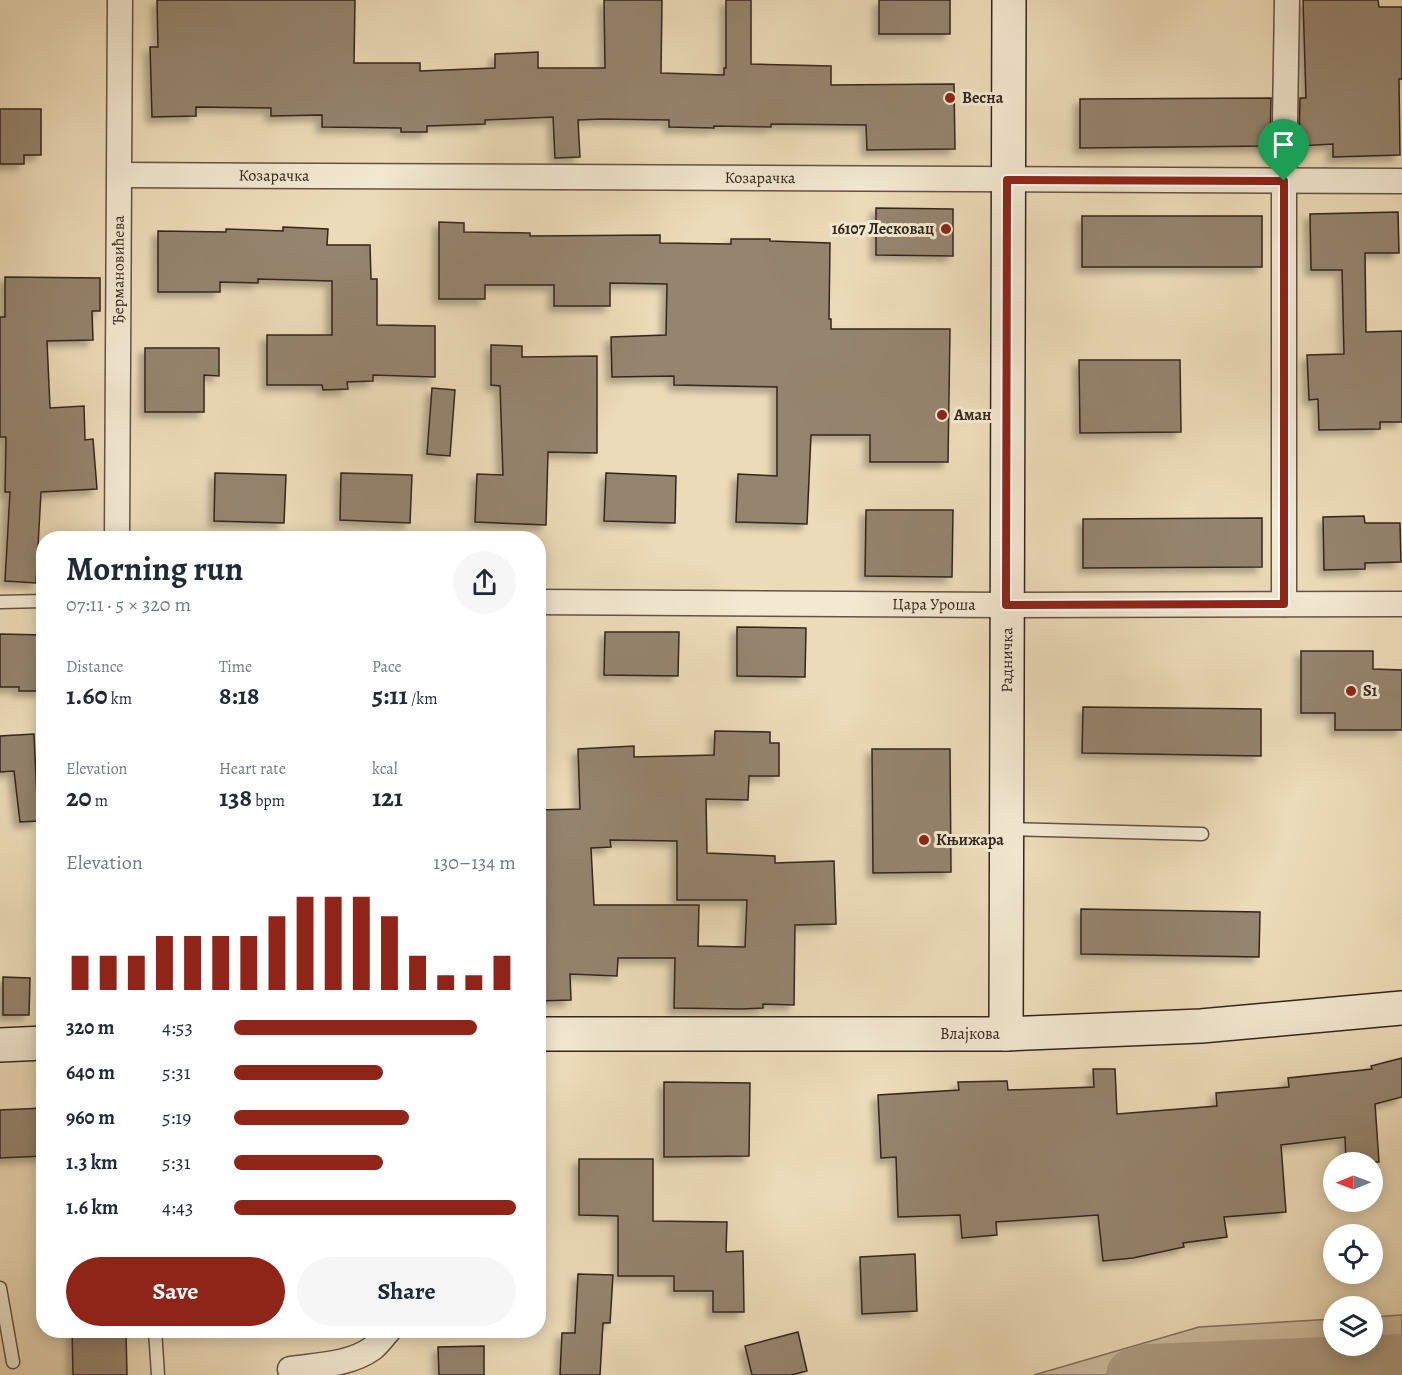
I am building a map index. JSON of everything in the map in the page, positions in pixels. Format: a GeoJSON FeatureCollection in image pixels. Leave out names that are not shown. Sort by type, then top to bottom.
{"type":"FeatureCollection","features":[{"type":"Feature","properties":{"kind":"main road","name":"Радничка"},"geometry":{"type":"LineString","coordinates":[[1006,1034],[1009,0]]}},
{"type":"Feature","properties":{"kind":"main road","name":"Влајкова"},"geometry":{"type":"LineString","coordinates":[[546,1034],[1006,1034],[1201,1026],[1402,1008]]}},
{"type":"Feature","properties":{"kind":"main road"},"geometry":{"type":"LineString","coordinates":[[0,1045],[36,1043]]}},
{"type":"Feature","properties":{"kind":"street","name":"Ђермановићева"},"geometry":{"type":"LineString","coordinates":[[117,531],[120,0]]}},
{"type":"Feature","properties":{"kind":"street"},"geometry":{"type":"LineString","coordinates":[[1284,604],[1284,181],[1287,0]]}},
{"type":"Feature","properties":{"kind":"street","name":"Козарачка"},"geometry":{"type":"LineString","coordinates":[[120,175],[1402,181]]}},
{"type":"Feature","properties":{"kind":"street","name":"Цара Уроша"},"geometry":{"type":"LineString","coordinates":[[546,602],[1006,605],[1402,604]]}},
{"type":"Feature","properties":{"kind":"street"},"geometry":{"type":"LineString","coordinates":[[290,1369],[336,1362],[357,1356],[374,1347],[382,1338]]}},
{"type":"Feature","properties":{"kind":"lane"},"geometry":{"type":"LineString","coordinates":[[0,602],[36,601]]}},
{"type":"Feature","properties":{"kind":"lane"},"geometry":{"type":"LineString","coordinates":[[1006,829],[1202,834]]}},
{"type":"Feature","properties":{"kind":"lane"},"geometry":{"type":"LineString","coordinates":[[0,1288],[13,1362]]}},
{"type":"Feature","properties":{"kind":"lane"},"geometry":{"type":"LineString","coordinates":[[156,1338],[158,1375]]}},
{"type":"Feature","properties":{"kind":"shaded area"},"geometry":{"type":"Polygon","coordinates":[[[1402,1315],[1402,1375],[1034,1375],[1199,1327],[1323,1320],[1323,1356],[1383,1356],[1383,1316],[1402,1315]]]}},
{"type":"Feature","properties":{"kind":"building"},"geometry":{"type":"Polygon","coordinates":[[[157,0],[355,0],[354,63],[420,63],[420,71],[495,68],[495,54],[538,52],[538,68],[605,68],[604,0],[662,0],[661,73],[724,75],[724,68],[726,68],[726,0],[751,0],[751,64],[831,66],[831,85],[954,84],[955,149],[867,150],[866,125],[771,124],[771,127],[669,127],[669,120],[602,119],[578,120],[580,157],[555,158],[553,117],[485,120],[485,124],[427,126],[427,132],[401,132],[401,128],[322,127],[322,115],[271,116],[271,108],[196,107],[196,116],[152,117],[150,47],[158,47],[157,0]]]}},
{"type":"Feature","properties":{"kind":"building"},"geometry":{"type":"Polygon","coordinates":[[[879,0],[950,0],[950,34],[879,34],[879,0]]]}},
{"type":"Feature","properties":{"kind":"building"},"geometry":{"type":"Polygon","coordinates":[[[1303,0],[1378,0],[1379,7],[1402,7],[1402,79],[1399,79],[1400,155],[1333,157],[1333,144],[1299,146],[1300,98],[1306,98],[1303,0]]]}},
{"type":"Feature","properties":{"kind":"building"},"geometry":{"type":"Polygon","coordinates":[[[1271,98],[1270,146],[1080,148],[1080,99],[1271,98]]]}},
{"type":"Feature","properties":{"kind":"building"},"geometry":{"type":"Polygon","coordinates":[[[0,109],[41,109],[41,155],[24,155],[24,164],[0,164],[0,109]]]}},
{"type":"Feature","properties":{"kind":"building"},"geometry":{"type":"Polygon","coordinates":[[[876,208],[953,209],[953,256],[876,255],[876,208]]]}},
{"type":"Feature","properties":{"kind":"building"},"geometry":{"type":"Polygon","coordinates":[[[1398,212],[1399,253],[1365,253],[1366,332],[1402,331],[1402,422],[1380,422],[1380,429],[1319,430],[1318,399],[1309,400],[1307,355],[1344,354],[1342,270],[1311,270],[1310,214],[1398,212]]]}},
{"type":"Feature","properties":{"kind":"building"},"geometry":{"type":"Polygon","coordinates":[[[1082,216],[1262,216],[1262,267],[1082,267],[1082,216]]]}},
{"type":"Feature","properties":{"kind":"building"},"geometry":{"type":"Polygon","coordinates":[[[439,222],[464,223],[464,232],[530,233],[530,236],[660,235],[660,243],[731,244],[731,239],[770,239],[770,241],[830,243],[829,319],[831,319],[831,329],[950,329],[948,462],[870,462],[870,435],[811,435],[807,524],[736,522],[738,474],[777,476],[777,387],[674,385],[674,376],[612,377],[611,337],[666,335],[667,284],[610,283],[610,306],[554,306],[554,285],[485,285],[485,299],[439,299],[439,222]]]}},
{"type":"Feature","properties":{"kind":"building"},"geometry":{"type":"Polygon","coordinates":[[[283,227],[328,229],[327,245],[370,245],[371,279],[377,279],[377,325],[435,326],[435,377],[373,375],[373,381],[347,382],[348,389],[323,390],[322,385],[267,385],[267,335],[332,335],[332,281],[258,279],[258,283],[220,282],[220,292],[158,292],[158,231],[226,232],[226,229],[283,231],[283,227]]]}},
{"type":"Feature","properties":{"kind":"building"},"geometry":{"type":"Polygon","coordinates":[[[5,277],[100,278],[100,311],[92,311],[93,340],[47,341],[50,408],[84,406],[85,440],[93,439],[97,489],[41,492],[39,531],[36,531],[36,583],[5,581],[10,492],[5,492],[6,437],[0,437],[0,317],[5,317],[5,277]]]}},
{"type":"Feature","properties":{"kind":"building"},"geometry":{"type":"Polygon","coordinates":[[[491,345],[522,346],[522,357],[597,356],[597,453],[548,452],[546,525],[475,522],[477,474],[503,475],[500,386],[491,385],[491,345]]]}},
{"type":"Feature","properties":{"kind":"building"},"geometry":{"type":"Polygon","coordinates":[[[145,348],[219,348],[219,376],[204,375],[204,412],[145,412],[145,348]]]}},
{"type":"Feature","properties":{"kind":"building"},"geometry":{"type":"Polygon","coordinates":[[[1079,360],[1180,360],[1181,432],[1080,433],[1079,360]]]}},
{"type":"Feature","properties":{"kind":"building"},"geometry":{"type":"Polygon","coordinates":[[[432,388],[455,390],[450,456],[427,454],[432,388]]]}},
{"type":"Feature","properties":{"kind":"building"},"geometry":{"type":"Polygon","coordinates":[[[215,473],[286,475],[284,523],[214,521],[215,473]]]}},
{"type":"Feature","properties":{"kind":"building"},"geometry":{"type":"Polygon","coordinates":[[[341,473],[412,475],[410,523],[340,520],[341,473]]]}},
{"type":"Feature","properties":{"kind":"building"},"geometry":{"type":"Polygon","coordinates":[[[606,473],[676,476],[675,523],[604,521],[606,473]]]}},
{"type":"Feature","properties":{"kind":"building"},"geometry":{"type":"Polygon","coordinates":[[[866,510],[953,510],[952,577],[865,576],[866,510]]]}},
{"type":"Feature","properties":{"kind":"building"},"geometry":{"type":"Polygon","coordinates":[[[1364,516],[1365,523],[1400,523],[1401,562],[1365,563],[1365,569],[1324,570],[1323,517],[1364,516]]]}},
{"type":"Feature","properties":{"kind":"building"},"geometry":{"type":"Polygon","coordinates":[[[1262,518],[1262,567],[1083,568],[1083,519],[1262,518]]]}},
{"type":"Feature","properties":{"kind":"building"},"geometry":{"type":"Polygon","coordinates":[[[737,627],[806,628],[805,677],[737,676],[737,627]]]}},
{"type":"Feature","properties":{"kind":"building"},"geometry":{"type":"Polygon","coordinates":[[[605,632],[679,632],[678,676],[604,675],[605,632]]]}},
{"type":"Feature","properties":{"kind":"building"},"geometry":{"type":"Polygon","coordinates":[[[0,634],[36,635],[36,691],[19,691],[19,687],[0,687],[0,634]]]}},
{"type":"Feature","properties":{"kind":"building","name":"S1"},"geometry":{"type":"Polygon","coordinates":[[[1301,651],[1373,651],[1373,669],[1402,670],[1402,730],[1335,730],[1335,713],[1301,713],[1301,651]]]}},
{"type":"Feature","properties":{"kind":"building"},"geometry":{"type":"Polygon","coordinates":[[[1083,707],[1261,709],[1261,756],[1082,753],[1083,707]]]}},
{"type":"Feature","properties":{"kind":"building"},"geometry":{"type":"Polygon","coordinates":[[[715,731],[770,732],[770,743],[779,743],[779,776],[749,776],[748,800],[706,799],[707,853],[775,856],[775,863],[834,861],[836,924],[795,925],[794,1005],[763,1004],[763,1008],[742,1009],[674,1008],[675,958],[618,958],[617,976],[570,974],[571,1000],[546,1001],[546,810],[580,809],[578,749],[634,746],[634,757],[714,755],[715,731]],[[610,840],[611,847],[591,848],[594,905],[699,905],[698,946],[745,947],[747,900],[677,900],[677,841],[610,840]]]}},
{"type":"Feature","properties":{"kind":"building"},"geometry":{"type":"Polygon","coordinates":[[[34,734],[36,821],[20,822],[14,771],[0,772],[0,736],[34,734]]]}},
{"type":"Feature","properties":{"kind":"building"},"geometry":{"type":"Polygon","coordinates":[[[872,749],[950,749],[951,872],[873,873],[872,749]]]}},
{"type":"Feature","properties":{"kind":"building"},"geometry":{"type":"Polygon","coordinates":[[[1081,909],[1260,912],[1259,957],[1081,954],[1081,909]]]}},
{"type":"Feature","properties":{"kind":"building"},"geometry":{"type":"Polygon","coordinates":[[[3,977],[30,978],[29,1015],[3,1015],[3,977]]]}},
{"type":"Feature","properties":{"kind":"building"},"geometry":{"type":"Polygon","coordinates":[[[1402,1058],[1402,1097],[1375,1104],[1378,1152],[1346,1152],[1345,1137],[1281,1145],[1286,1212],[1224,1217],[1227,1237],[1183,1243],[1184,1247],[1133,1258],[1103,1261],[1098,1215],[996,1222],[997,1235],[962,1238],[960,1215],[898,1217],[896,1157],[881,1158],[878,1095],[959,1090],[958,1082],[1007,1081],[1008,1090],[1094,1087],[1093,1069],[1115,1069],[1117,1114],[1217,1106],[1216,1093],[1289,1087],[1288,1078],[1372,1069],[1371,1066],[1402,1058]]]}},
{"type":"Feature","properties":{"kind":"building"},"geometry":{"type":"Polygon","coordinates":[[[664,1082],[750,1083],[749,1156],[664,1157],[664,1082]]]}},
{"type":"Feature","properties":{"kind":"building"},"geometry":{"type":"Polygon","coordinates":[[[36,1108],[36,1156],[0,1158],[0,1110],[36,1108]]]}},
{"type":"Feature","properties":{"kind":"building"},"geometry":{"type":"Polygon","coordinates":[[[579,1159],[653,1159],[653,1221],[727,1222],[726,1252],[743,1251],[744,1312],[713,1312],[713,1291],[674,1291],[674,1276],[618,1276],[618,1216],[579,1215],[579,1159]]]}},
{"type":"Feature","properties":{"kind":"building"},"geometry":{"type":"Polygon","coordinates":[[[915,1254],[917,1311],[862,1314],[860,1257],[915,1254]]]}},
{"type":"Feature","properties":{"kind":"building"},"geometry":{"type":"Polygon","coordinates":[[[578,1274],[613,1275],[610,1323],[603,1323],[600,1375],[560,1375],[562,1333],[575,1333],[578,1274]]]}},
{"type":"Feature","properties":{"kind":"building"},"geometry":{"type":"Polygon","coordinates":[[[798,1332],[807,1371],[791,1375],[752,1375],[745,1346],[798,1332]]]}},
{"type":"Feature","properties":{"kind":"building"},"geometry":{"type":"Polygon","coordinates":[[[72,1338],[126,1338],[127,1375],[73,1375],[72,1338]]]}},
{"type":"Feature","properties":{"kind":"building"},"geometry":{"type":"Polygon","coordinates":[[[484,1346],[484,1375],[439,1375],[438,1347],[484,1346]]]}},
{"type":"Feature","properties":{"kind":"waterway"},"geometry":{"type":"LineString","coordinates":[[1132,1375],[1147,1370],[1402,1360]]}},
{"type":"Feature","properties":{"kind":"place","name":"Весна"},"geometry":{"type":"Point","coordinates":[950,98]}},
{"type":"Feature","properties":{"kind":"place","name":"16107 Лесковац"},"geometry":{"type":"Point","coordinates":[946,229]}},
{"type":"Feature","properties":{"kind":"place","name":"Аман"},"geometry":{"type":"Point","coordinates":[942,415]}},
{"type":"Feature","properties":{"kind":"place","name":"S1"},"geometry":{"type":"Point","coordinates":[1351,691]}},
{"type":"Feature","properties":{"kind":"place","name":"Књижара"},"geometry":{"type":"Point","coordinates":[924,840]}},
{"type":"Feature","properties":{"kind":"route"},"geometry":{"type":"LineString","coordinates":[[1007,180],[1284,181],[1284,604],[1006,605],[1007,180]]}}]}
